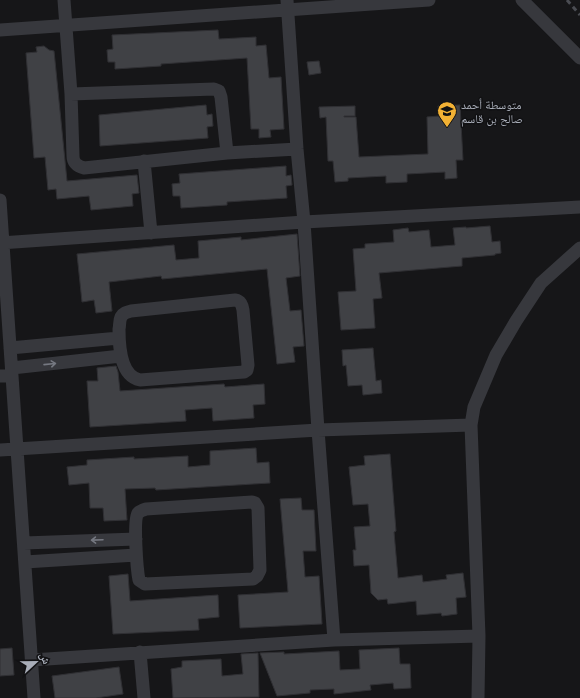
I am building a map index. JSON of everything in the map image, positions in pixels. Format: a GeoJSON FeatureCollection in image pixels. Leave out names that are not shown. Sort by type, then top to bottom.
{"type":"FeatureCollection","features":[{"type":"Feature","properties":{"kind":"street"},"geometry":{"type":"LineString","coordinates":[[64,0],[71,94],[72,156],[77,166],[84,168],[227,153],[297,149]]}},
{"type":"Feature","properties":{"kind":"street"},"geometry":{"type":"LineString","coordinates":[[0,30],[288,5],[429,0]]}},
{"type":"Feature","properties":{"kind":"street"},"geometry":{"type":"LineString","coordinates":[[522,0],[580,58]]}},
{"type":"Feature","properties":{"kind":"street"},"geometry":{"type":"LineString","coordinates":[[288,5],[297,149],[304,222],[334,640]]}},
{"type":"Feature","properties":{"kind":"street"},"geometry":{"type":"LineString","coordinates":[[71,94],[214,89],[219,91],[221,96],[227,153]]}},
{"type":"Feature","properties":{"kind":"street"},"geometry":{"type":"LineString","coordinates":[[144,161],[151,233]]}},
{"type":"Feature","properties":{"kind":"street"},"geometry":{"type":"LineString","coordinates":[[0,200],[1,243],[10,348],[8,373],[17,449],[34,698]]}},
{"type":"Feature","properties":{"kind":"street"},"geometry":{"type":"LineString","coordinates":[[1,243],[304,222],[580,207]]}},
{"type":"Feature","properties":{"kind":"street"},"geometry":{"type":"LineString","coordinates":[[478,698],[479,636],[471,425],[474,407],[496,354],[541,283],[580,248]]}},
{"type":"Feature","properties":{"kind":"street"},"geometry":{"type":"LineString","coordinates":[[237,300],[242,305],[248,366],[247,370],[241,373],[140,380],[132,377],[121,356],[119,338],[120,319],[126,312],[237,300]]}},
{"type":"Feature","properties":{"kind":"street"},"geometry":{"type":"LineString","coordinates":[[10,348],[119,338]]}},
{"type":"Feature","properties":{"kind":"street"},"geometry":{"type":"LineString","coordinates":[[8,373],[121,356]]}},
{"type":"Feature","properties":{"kind":"street"},"geometry":{"type":"LineString","coordinates":[[0,450],[318,430],[471,425]]}},
{"type":"Feature","properties":{"kind":"street"},"geometry":{"type":"LineString","coordinates":[[252,502],[255,503],[258,508],[260,570],[258,576],[253,579],[145,584],[139,580],[136,539],[136,517],[141,511],[146,509],[252,502]]}},
{"type":"Feature","properties":{"kind":"street"},"geometry":{"type":"LineString","coordinates":[[24,544],[136,539]]}},
{"type":"Feature","properties":{"kind":"street"},"geometry":{"type":"LineString","coordinates":[[25,562],[136,555]]}},
{"type":"Feature","properties":{"kind":"street"},"geometry":{"type":"LineString","coordinates":[[32,660],[334,640],[479,636]]}},
{"type":"Feature","properties":{"kind":"street"},"geometry":{"type":"LineString","coordinates":[[140,652],[144,698]]}},
{"type":"Feature","properties":{"kind":"building"},"geometry":{"type":"Polygon","coordinates":[[[218,30],[219,39],[256,37],[256,46],[266,45],[269,78],[281,77],[284,129],[270,130],[271,137],[259,138],[259,129],[251,129],[247,58],[115,69],[115,62],[108,62],[107,50],[113,49],[112,35],[218,30]]]}},
{"type":"Feature","properties":{"kind":"building"},"geometry":{"type":"Polygon","coordinates":[[[44,46],[49,50],[54,51],[67,181],[137,175],[139,193],[132,194],[133,206],[91,210],[89,196],[57,199],[56,189],[48,190],[45,157],[34,158],[26,53],[37,52],[36,47],[44,46]]]}},
{"type":"Feature","properties":{"kind":"building"},"geometry":{"type":"Polygon","coordinates":[[[319,61],[321,73],[309,75],[307,62],[319,61]]]}},
{"type":"Feature","properties":{"kind":"building"},"geometry":{"type":"Polygon","coordinates":[[[206,105],[207,115],[212,114],[213,126],[207,127],[208,138],[100,146],[99,115],[206,105]]]}},
{"type":"Feature","properties":{"kind":"building"},"geometry":{"type":"Polygon","coordinates":[[[460,105],[463,160],[456,160],[457,178],[445,179],[445,172],[407,174],[407,182],[386,183],[386,176],[348,178],[348,181],[335,182],[333,161],[328,161],[326,117],[320,118],[319,107],[355,106],[355,116],[344,117],[356,117],[359,157],[428,154],[427,117],[439,116],[438,106],[460,105]]]}},
{"type":"Feature","properties":{"kind":"building"},"geometry":{"type":"Polygon","coordinates":[[[286,166],[286,176],[291,175],[292,185],[286,186],[287,198],[227,202],[227,205],[181,208],[180,196],[173,196],[172,184],[180,183],[179,174],[286,166]]]}},
{"type":"Feature","properties":{"kind":"building"},"geometry":{"type":"Polygon","coordinates":[[[490,226],[492,242],[500,241],[501,253],[495,255],[462,258],[462,266],[379,273],[382,298],[373,299],[375,328],[341,330],[338,292],[356,291],[353,249],[365,248],[365,244],[394,242],[393,230],[408,228],[409,232],[429,230],[431,247],[455,245],[453,228],[490,226]]]}},
{"type":"Feature","properties":{"kind":"building"},"geometry":{"type":"Polygon","coordinates":[[[297,234],[300,276],[286,278],[290,311],[301,310],[304,346],[293,347],[295,362],[277,364],[267,269],[162,279],[161,276],[109,282],[112,311],[96,313],[94,300],[82,302],[77,254],[174,245],[176,260],[199,258],[198,241],[241,237],[241,240],[297,234]]]}},
{"type":"Feature","properties":{"kind":"building"},"geometry":{"type":"Polygon","coordinates":[[[373,348],[376,381],[381,380],[382,393],[363,395],[362,385],[348,386],[346,365],[343,366],[342,350],[373,348]]]}},
{"type":"Feature","properties":{"kind":"building"},"geometry":{"type":"Polygon","coordinates":[[[116,366],[120,391],[224,384],[225,387],[264,384],[265,404],[253,405],[254,418],[213,421],[212,408],[185,410],[186,421],[90,427],[87,381],[98,381],[97,368],[116,366]]]}},
{"type":"Feature","properties":{"kind":"building"},"geometry":{"type":"Polygon","coordinates":[[[256,448],[257,463],[269,462],[270,483],[156,490],[155,488],[125,489],[127,520],[104,521],[103,508],[90,508],[89,483],[69,485],[67,467],[87,465],[87,460],[188,456],[188,467],[210,465],[210,451],[256,448]]]}},
{"type":"Feature","properties":{"kind":"building"},"geometry":{"type":"Polygon","coordinates":[[[390,454],[398,578],[422,575],[423,582],[447,579],[446,575],[463,573],[466,597],[456,598],[457,614],[442,616],[441,613],[417,615],[416,601],[388,604],[387,599],[378,600],[371,593],[369,565],[354,566],[353,550],[356,550],[354,527],[370,526],[368,504],[353,505],[349,467],[365,465],[364,456],[390,454]]]}},
{"type":"Feature","properties":{"kind":"building"},"geometry":{"type":"Polygon","coordinates":[[[301,498],[302,510],[314,510],[316,551],[303,551],[305,577],[319,576],[322,624],[240,628],[238,595],[288,592],[280,499],[301,498]]]}},
{"type":"Feature","properties":{"kind":"building"},"geometry":{"type":"Polygon","coordinates":[[[128,574],[130,601],[218,595],[219,617],[198,619],[199,630],[113,634],[109,576],[128,574]]]}},
{"type":"Feature","properties":{"kind":"building"},"geometry":{"type":"Polygon","coordinates":[[[12,648],[14,675],[0,676],[0,649],[12,648]]]}},
{"type":"Feature","properties":{"kind":"building"},"geometry":{"type":"Polygon","coordinates":[[[399,648],[400,664],[410,664],[411,688],[394,689],[393,683],[370,685],[371,690],[334,694],[334,689],[310,690],[310,693],[277,696],[260,653],[284,652],[284,654],[339,651],[340,670],[360,669],[359,650],[399,648]]]}},
{"type":"Feature","properties":{"kind":"building"},"geometry":{"type":"Polygon","coordinates":[[[258,653],[259,697],[173,698],[171,669],[182,667],[182,661],[221,659],[222,676],[243,674],[241,654],[258,653]]]}},
{"type":"Feature","properties":{"kind":"building"},"geometry":{"type":"Polygon","coordinates":[[[119,667],[123,694],[96,698],[55,698],[52,676],[119,667]]]}},
{"type":"Feature","properties":{"kind":"railway"},"geometry":{"type":"LineString","coordinates":[[567,0],[580,15]]}},
{"type":"Feature","properties":{"kind":"place","name":"متوسطة أحمد صالح بن قاسم"},"geometry":{"type":"Point","coordinates":[447,128]}}]}
